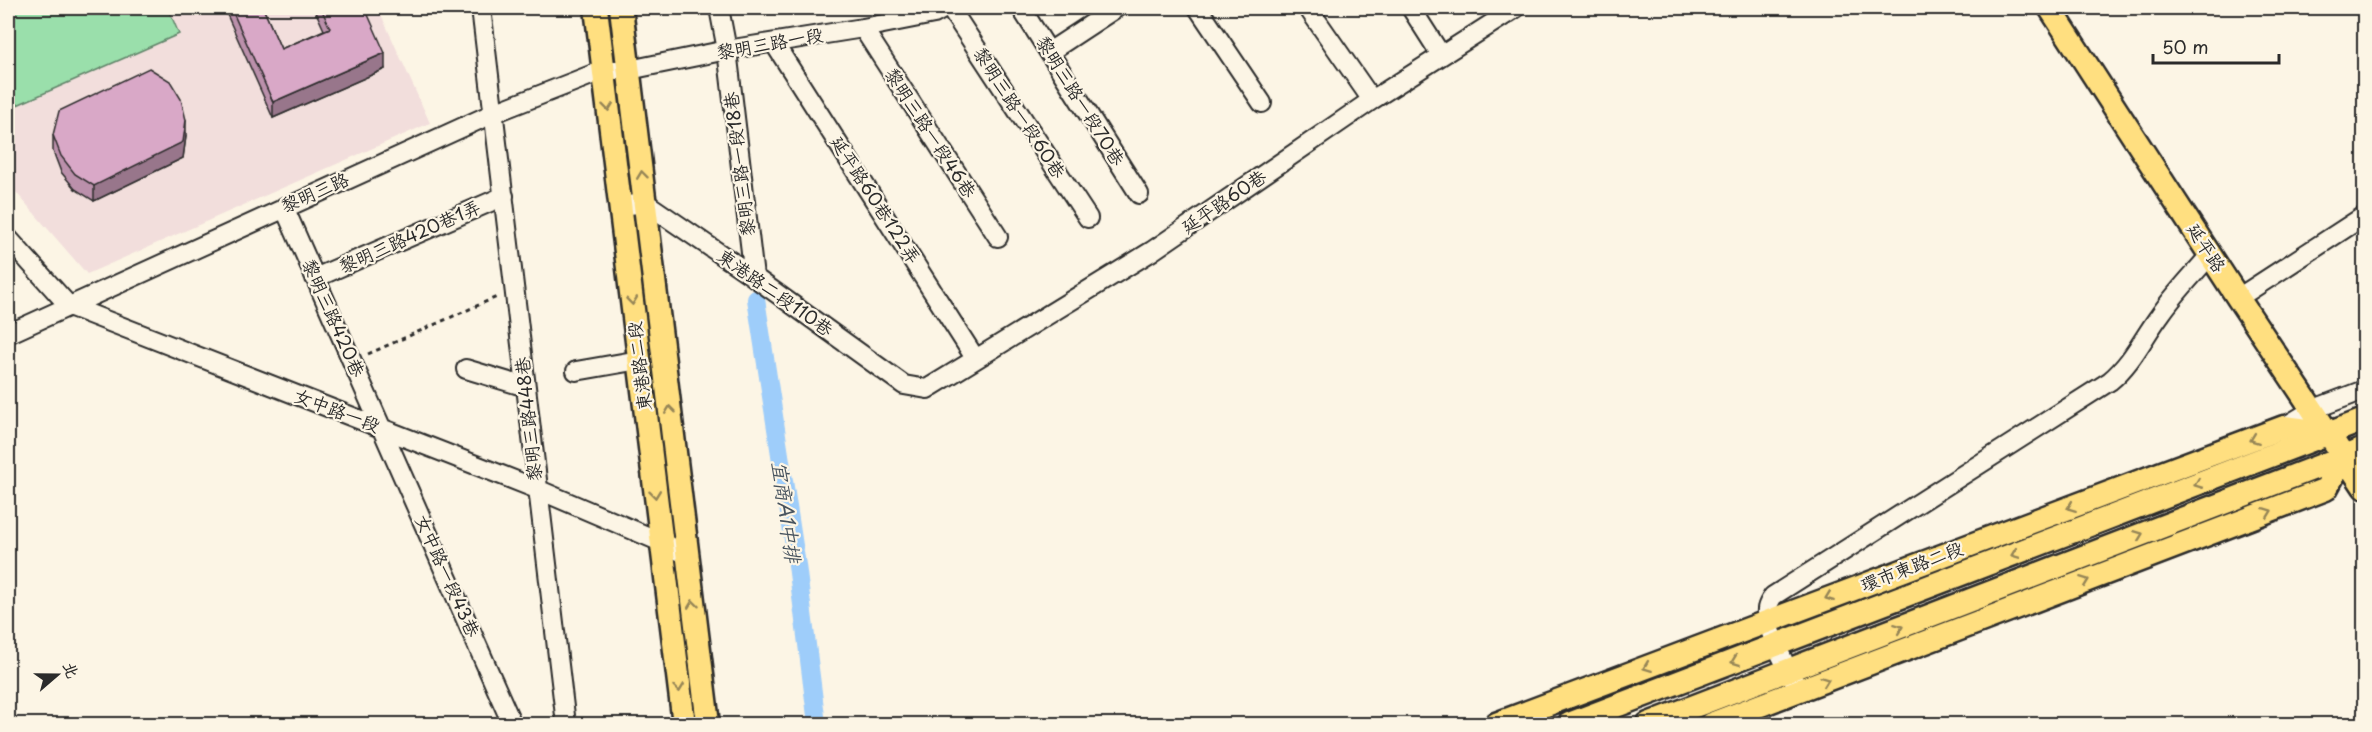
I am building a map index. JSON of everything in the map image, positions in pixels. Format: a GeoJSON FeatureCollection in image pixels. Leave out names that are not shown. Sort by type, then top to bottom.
{"type":"FeatureCollection","features":[{"type":"Feature","properties":{"kind":"main road","name":"東港路二段"},"geometry":{"type":"LineString","coordinates":[[596,8],[684,724]]}},
{"type":"Feature","properties":{"kind":"main road","name":"東港路二段"},"geometry":{"type":"LineString","coordinates":[[621,8],[708,724]]}},
{"type":"Feature","properties":{"kind":"main road","name":"延平路"},"geometry":{"type":"LineString","coordinates":[[2050,8],[2238,298],[2331,433],[2354,453],[2363,480]]}},
{"type":"Feature","properties":{"kind":"main road","name":"環市東路二段"},"geometry":{"type":"LineString","coordinates":[[1569,724],[2364,420]]}},
{"type":"Feature","properties":{"kind":"main road","name":"環市東路二段"},"geometry":{"type":"LineString","coordinates":[[1496,724],[2284,427],[2331,433]]}},
{"type":"Feature","properties":{"kind":"main road"},"geometry":{"type":"LineString","coordinates":[[1711,724],[2326,489],[2354,453]]}},
{"type":"Feature","properties":{"kind":"main road"},"geometry":{"type":"LineString","coordinates":[[1648,724],[2354,453]]}},
{"type":"Feature","properties":{"kind":"street","name":"黎明三路448巷"},"geometry":{"type":"LineString","coordinates":[[481,8],[566,724]]}},
{"type":"Feature","properties":{"kind":"street","name":"黎明三路一段18巷"},"geometry":{"type":"LineString","coordinates":[[719,8],[727,50],[754,277]]}},
{"type":"Feature","properties":{"kind":"street","name":"黎明三路一段70巷"},"geometry":{"type":"LineString","coordinates":[[1021,8],[1139,194]]}},
{"type":"Feature","properties":{"kind":"street"},"geometry":{"type":"LineString","coordinates":[[1049,52],[1116,8]]}},
{"type":"Feature","properties":{"kind":"street"},"geometry":{"type":"LineString","coordinates":[[1198,8],[1262,104]]}},
{"type":"Feature","properties":{"kind":"street"},"geometry":{"type":"LineString","coordinates":[[1308,8],[1372,100]]}},
{"type":"Feature","properties":{"kind":"street"},"geometry":{"type":"LineString","coordinates":[[1411,8],[1441,55]]}},
{"type":"Feature","properties":{"kind":"street","name":"延平路60巷"},"geometry":{"type":"LineString","coordinates":[[927,389],[1152,251],[1372,100],[1516,8]]}},
{"type":"Feature","properties":{"kind":"street","name":"黎明三路一段"},"geometry":{"type":"LineString","coordinates":[[629,70],[727,50],[862,28],[940,9]]}},
{"type":"Feature","properties":{"kind":"street","name":"黎明三路一段60巷"},"geometry":{"type":"LineString","coordinates":[[940,9],[1088,218]]}},
{"type":"Feature","properties":{"kind":"street","name":"黎明三路一段46巷"},"geometry":{"type":"LineString","coordinates":[[862,28],[998,237]]}},
{"type":"Feature","properties":{"kind":"street","name":"延平路60巷122弄"},"geometry":{"type":"LineString","coordinates":[[774,43],[975,358]]}},
{"type":"Feature","properties":{"kind":"street","name":"黎明三路"},"geometry":{"type":"LineString","coordinates":[[8,334],[494,113],[604,70],[629,70]]}},
{"type":"Feature","properties":{"kind":"street","name":"黎明三路420巷1弄"},"geometry":{"type":"LineString","coordinates":[[315,278],[504,196]]}},
{"type":"Feature","properties":{"kind":"street"},"geometry":{"type":"LineString","coordinates":[[620,206],[646,203]]}},
{"type":"Feature","properties":{"kind":"street","name":"東港路二段110巷"},"geometry":{"type":"LineString","coordinates":[[646,203],[904,385],[927,389]]}},
{"type":"Feature","properties":{"kind":"street","name":"黎明三路420巷"},"geometry":{"type":"LineString","coordinates":[[284,207],[382,429]]}},
{"type":"Feature","properties":{"kind":"street"},"geometry":{"type":"LineString","coordinates":[[2238,298],[2364,216]]}},
{"type":"Feature","properties":{"kind":"street","name":"女中路一段"},"geometry":{"type":"LineString","coordinates":[[8,238],[69,306],[537,489],[687,555]]}},
{"type":"Feature","properties":{"kind":"street"},"geometry":{"type":"LineString","coordinates":[[1798,691],[1776,645],[1768,620],[1767,608],[1773,596],[2121,372],[2133,358],[2140,343],[2162,312],[2211,254]]}},
{"type":"Feature","properties":{"kind":"street"},"geometry":{"type":"LineString","coordinates":[[576,371],[639,360]]}},
{"type":"Feature","properties":{"kind":"street"},"geometry":{"type":"LineString","coordinates":[[466,369],[526,387]]}},
{"type":"Feature","properties":{"kind":"street"},"geometry":{"type":"LineString","coordinates":[[2284,427],[2314,409],[2364,390]]}},
{"type":"Feature","properties":{"kind":"street","name":"女中路一段43巷"},"geometry":{"type":"LineString","coordinates":[[382,429],[512,724]]}},
{"type":"Feature","properties":{"kind":"street"},"geometry":{"type":"LineString","coordinates":[[2326,489],[2363,480]]}},
{"type":"Feature","properties":{"kind":"path"},"geometry":{"type":"LineString","coordinates":[[352,360],[515,289]]}},
{"type":"Feature","properties":{"kind":"shaded area"},"geometry":{"type":"Polygon","coordinates":[[[8,8],[378,8],[430,123],[87,274],[8,183],[8,8]]]}},
{"type":"Feature","properties":{"kind":"green space"},"geometry":{"type":"Polygon","coordinates":[[[8,8],[168,8],[179,34],[8,109],[8,8]]]}},
{"type":"Feature","properties":{"kind":"building"},"geometry":{"type":"Polygon","coordinates":[[[231,8],[263,8],[281,49],[330,28],[321,8],[365,8],[385,53],[273,102],[231,8]]]}},
{"type":"Feature","properties":{"kind":"building"},"geometry":{"type":"Polygon","coordinates":[[[149,68],[170,81],[181,99],[186,120],[183,142],[94,186],[75,174],[61,156],[53,135],[59,111],[149,68]]]}},
{"type":"Feature","properties":{"kind":"waterway","name":"宜商A1中排"},"geometry":{"type":"LineString","coordinates":[[756,299],[797,565],[817,724]]}}]}
